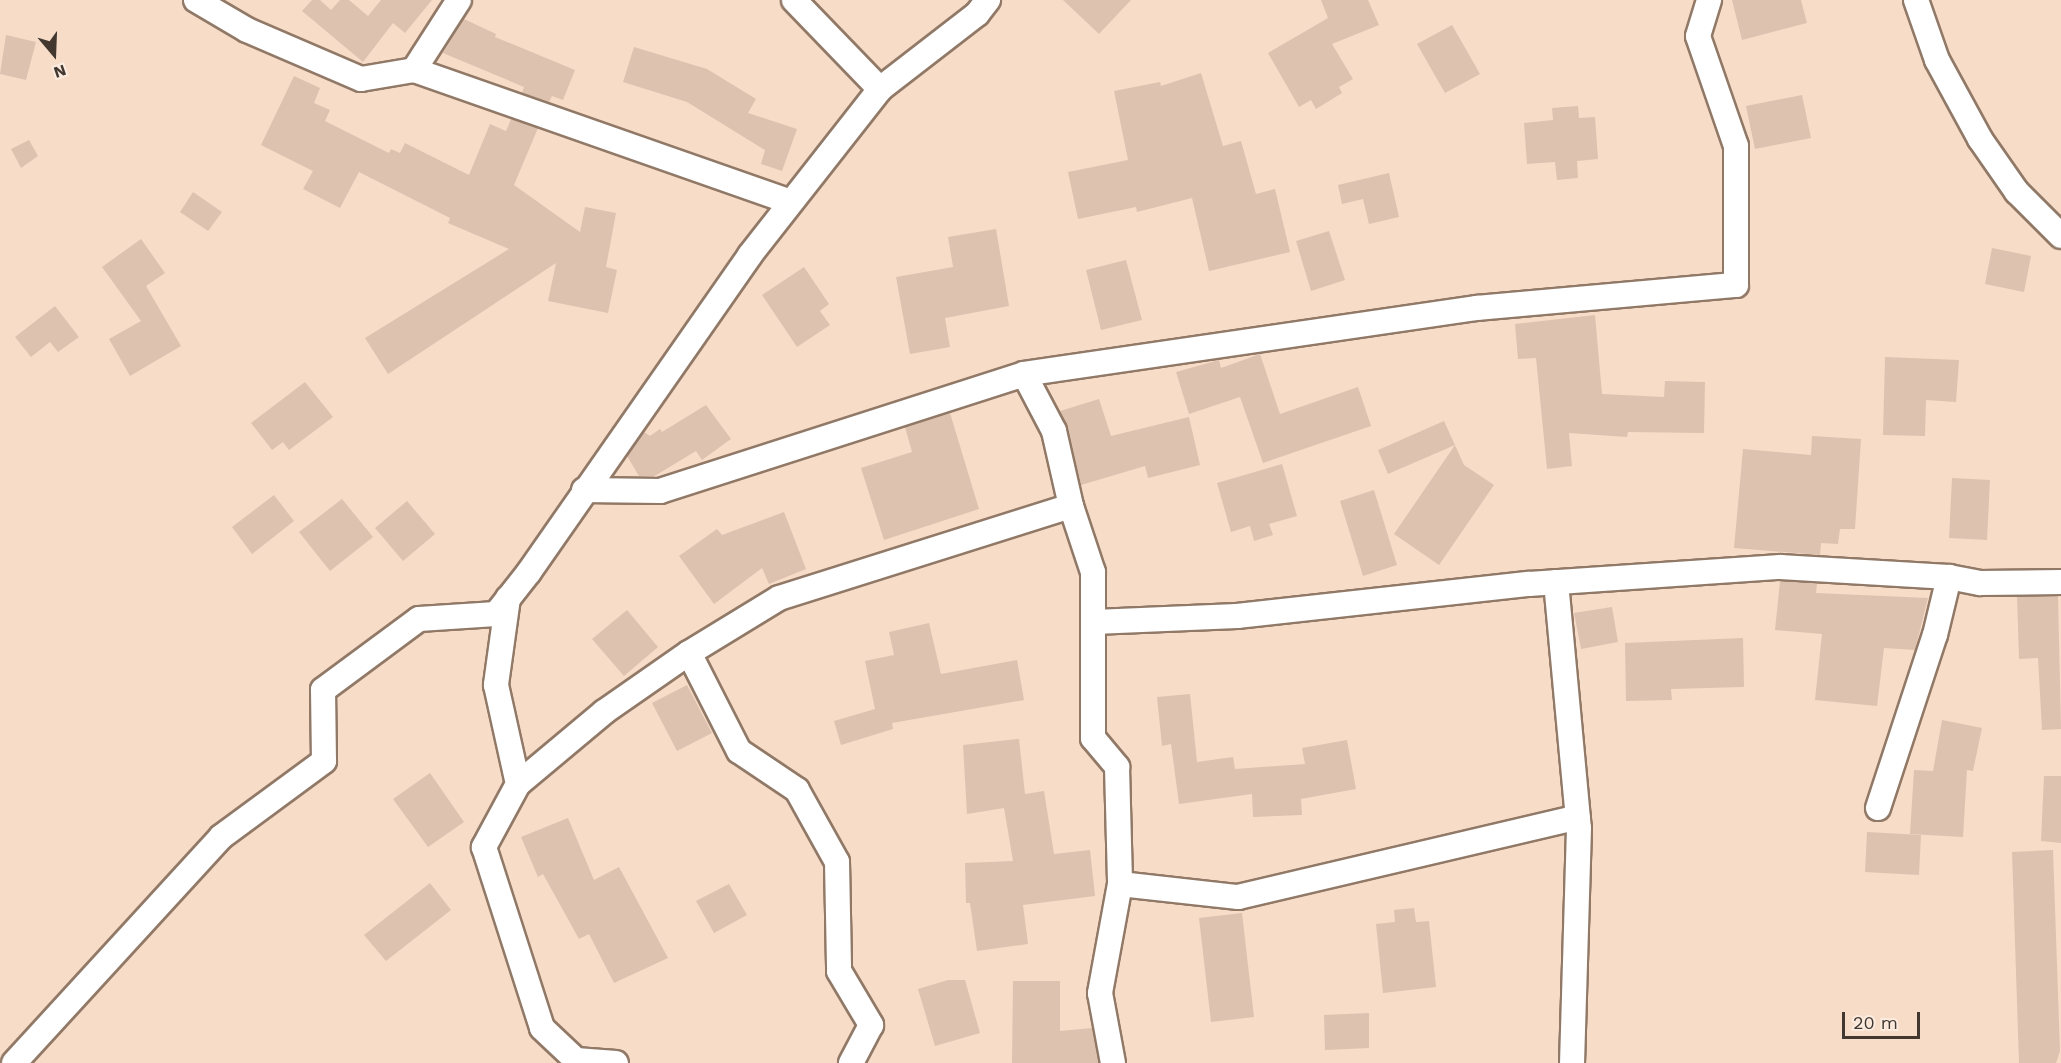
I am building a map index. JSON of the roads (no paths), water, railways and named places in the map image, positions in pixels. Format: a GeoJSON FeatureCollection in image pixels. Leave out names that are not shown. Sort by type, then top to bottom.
{"type":"FeatureCollection","features":[{"type":"Feature","properties":{"kind":"street"},"geometry":{"type":"LineString","coordinates":[[196,0],[247,30],[361,78],[414,70],[791,202]]}},
{"type":"Feature","properties":{"kind":"street"},"geometry":{"type":"LineString","coordinates":[[414,70],[459,0]]}},
{"type":"Feature","properties":{"kind":"street"},"geometry":{"type":"LineString","coordinates":[[794,0],[880,89]]}},
{"type":"Feature","properties":{"kind":"street"},"geometry":{"type":"LineString","coordinates":[[14,1063],[222,837],[324,760],[323,690],[419,619],[496,614],[791,202],[880,89],[977,14],[987,0]]}},
{"type":"Feature","properties":{"kind":"street"},"geometry":{"type":"LineString","coordinates":[[584,490],[660,491],[1024,374],[1477,308],[1736,285],[1736,146],[1698,36],[1709,0]]}},
{"type":"Feature","properties":{"kind":"street"},"geometry":{"type":"LineString","coordinates":[[1916,0],[1936,60],[1980,139],[2017,192],[2061,237]]}},
{"type":"Feature","properties":{"kind":"street"},"geometry":{"type":"LineString","coordinates":[[1024,374],[1054,431],[1071,506],[1093,572],[1093,738],[1117,766],[1120,884],[1100,993],[1113,1063]]}},
{"type":"Feature","properties":{"kind":"street"},"geometry":{"type":"LineString","coordinates":[[616,1063],[576,1060],[542,1028],[484,847],[518,784],[604,712],[689,653],[779,598],[1071,506]]}},
{"type":"Feature","properties":{"kind":"street"},"geometry":{"type":"LineString","coordinates":[[1094,622],[1237,616],[1556,582],[1780,567],[1949,577],[1980,583],[2061,582]]}},
{"type":"Feature","properties":{"kind":"street"},"geometry":{"type":"LineString","coordinates":[[1878,808],[1935,635],[1949,577]]}},
{"type":"Feature","properties":{"kind":"street"},"geometry":{"type":"LineString","coordinates":[[1556,582],[1578,817],[1572,1063]]}},
{"type":"Feature","properties":{"kind":"street"},"geometry":{"type":"LineString","coordinates":[[508,598],[495,685],[518,784]]}},
{"type":"Feature","properties":{"kind":"street"},"geometry":{"type":"LineString","coordinates":[[689,653],[739,751],[797,790],[837,862],[838,971],[871,1025],[851,1063]]}},
{"type":"Feature","properties":{"kind":"street"},"geometry":{"type":"LineString","coordinates":[[1120,884],[1238,897],[1578,817]]}}]}
